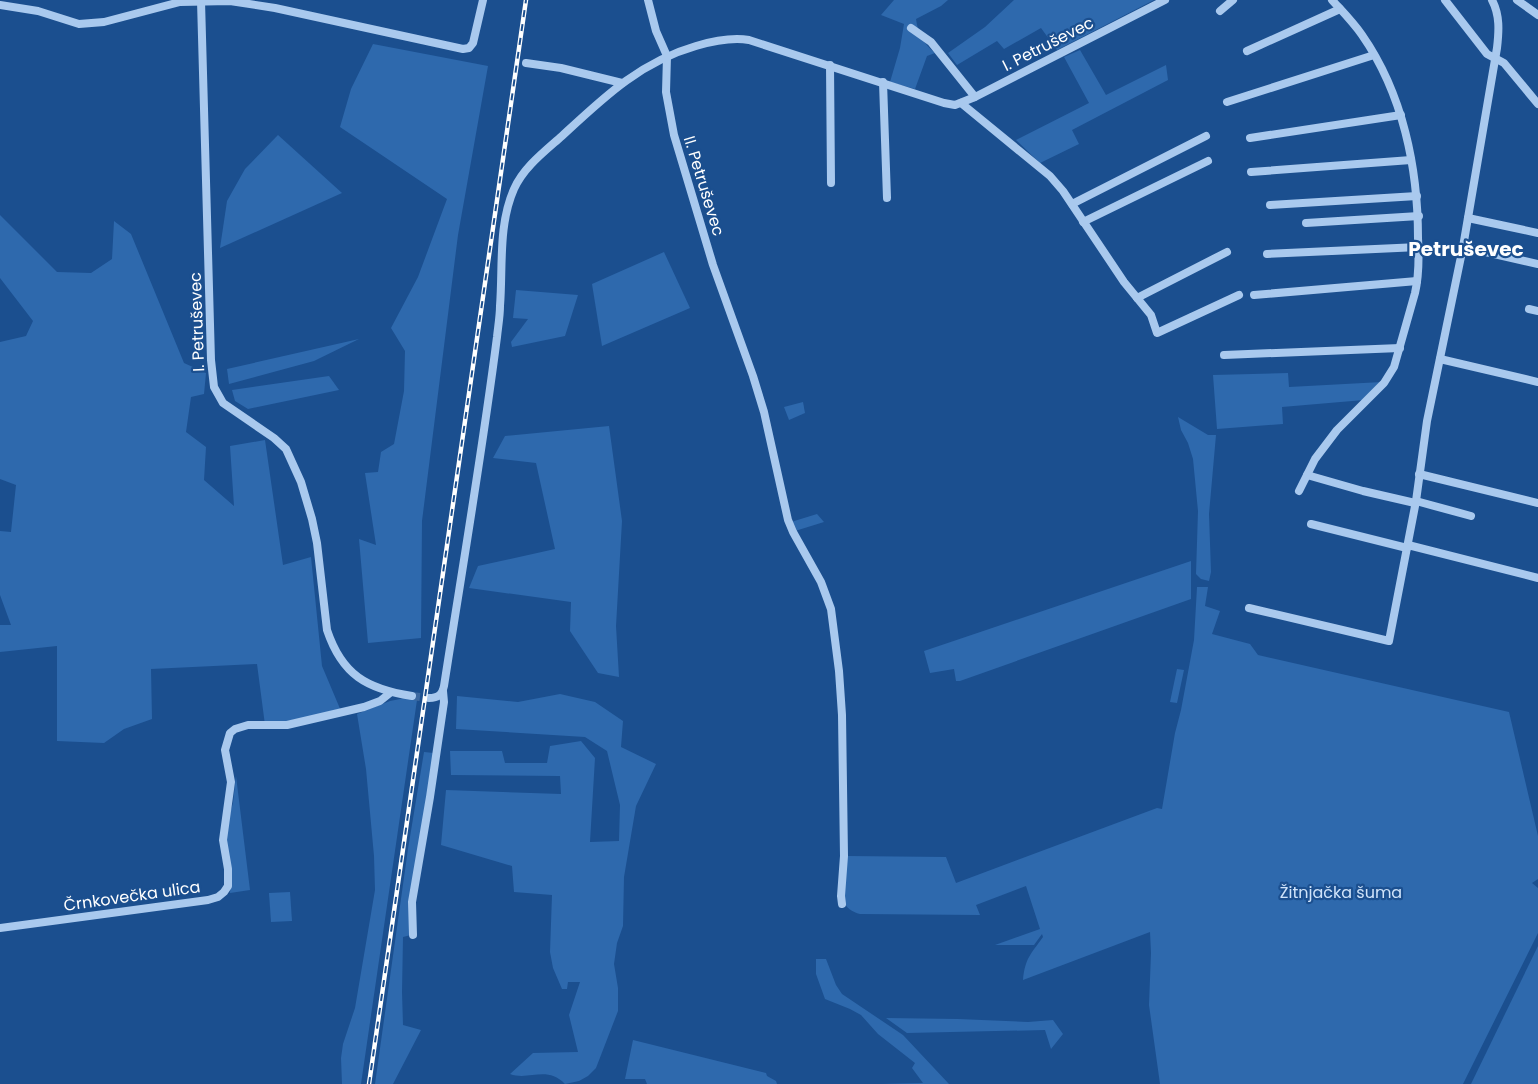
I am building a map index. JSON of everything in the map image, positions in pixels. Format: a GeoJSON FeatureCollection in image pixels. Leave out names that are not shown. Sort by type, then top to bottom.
{"type":"FeatureCollection","features":[{"type":"Feature","properties":{"kind":"street"},"geometry":{"type":"LineString","coordinates":[[0,4],[38,11],[79,24],[104,22],[180,2],[230,1],[275,8],[454,47],[469,48],[473,43],[483,0]]}},
{"type":"Feature","properties":{"kind":"street"},"geometry":{"type":"LineString","coordinates":[[648,0],[656,31],[667,56]]}},
{"type":"Feature","properties":{"kind":"street","name":"I. Petruševec"},"geometry":{"type":"LineString","coordinates":[[962,103],[1166,0]]}},
{"type":"Feature","properties":{"kind":"street"},"geometry":{"type":"LineString","coordinates":[[1220,11],[1233,0]]}},
{"type":"Feature","properties":{"kind":"street"},"geometry":{"type":"LineString","coordinates":[[1299,491],[1315,459],[1337,430],[1384,383],[1394,367],[1417,281],[1419,216],[1411,160],[1401,115],[1395,96],[1374,55],[1361,34],[1332,0]]}},
{"type":"Feature","properties":{"kind":"street"},"geometry":{"type":"LineString","coordinates":[[1445,0],[1487,54],[1499,60],[1509,69],[1538,104]]}},
{"type":"Feature","properties":{"kind":"street"},"geometry":{"type":"LineString","coordinates":[[1249,608],[1389,641],[1416,502],[1427,421],[1481,150],[1499,22],[1492,0]]}},
{"type":"Feature","properties":{"kind":"street"},"geometry":{"type":"LineString","coordinates":[[1518,0],[1538,15]]}},
{"type":"Feature","properties":{"kind":"street","name":"I. Petruševec"},"geometry":{"type":"LineString","coordinates":[[201,1],[211,360],[214,387],[223,403],[274,438],[286,449],[301,482],[312,519],[327,630],[331,643],[343,662],[353,673],[368,683],[390,693],[412,696]]}},
{"type":"Feature","properties":{"kind":"street"},"geometry":{"type":"LineString","coordinates":[[1247,51],[1340,9]]}},
{"type":"Feature","properties":{"kind":"street"},"geometry":{"type":"LineString","coordinates":[[911,28],[932,42],[975,97]]}},
{"type":"Feature","properties":{"kind":"street"},"geometry":{"type":"LineString","coordinates":[[413,935],[412,902],[432,785],[444,702],[443,691],[490,391],[500,306],[503,235],[509,203],[526,169],[622,83],[667,56],[709,42],[740,38],[944,103],[955,105],[962,103],[1050,176],[1063,191],[1124,282],[1151,315],[1157,333],[1239,296]]}},
{"type":"Feature","properties":{"kind":"street"},"geometry":{"type":"LineString","coordinates":[[1227,102],[1374,55]]}},
{"type":"Feature","properties":{"kind":"street","name":"II. Petruševec"},"geometry":{"type":"LineString","coordinates":[[667,56],[666,92],[674,135],[713,265],[764,412],[788,520],[821,582],[831,609],[842,715],[844,856],[842,904]]}},
{"type":"Feature","properties":{"kind":"street"},"geometry":{"type":"LineString","coordinates":[[526,63],[561,68],[622,83]]}},
{"type":"Feature","properties":{"kind":"street"},"geometry":{"type":"LineString","coordinates":[[830,65],[831,183]]}},
{"type":"Feature","properties":{"kind":"street"},"geometry":{"type":"LineString","coordinates":[[883,82],[887,198]]}},
{"type":"Feature","properties":{"kind":"street"},"geometry":{"type":"LineString","coordinates":[[1250,138],[1401,115]]}},
{"type":"Feature","properties":{"kind":"street"},"geometry":{"type":"LineString","coordinates":[[1071,204],[1206,136]]}},
{"type":"Feature","properties":{"kind":"street"},"geometry":{"type":"LineString","coordinates":[[1083,222],[1208,160]]}},
{"type":"Feature","properties":{"kind":"street"},"geometry":{"type":"LineString","coordinates":[[1251,172],[1411,160]]}},
{"type":"Feature","properties":{"kind":"street"},"geometry":{"type":"LineString","coordinates":[[1270,205],[1417,196]]}},
{"type":"Feature","properties":{"kind":"street"},"geometry":{"type":"LineString","coordinates":[[1306,223],[1419,216]]}},
{"type":"Feature","properties":{"kind":"street"},"geometry":{"type":"LineString","coordinates":[[1468,218],[1538,233]]}},
{"type":"Feature","properties":{"kind":"street"},"geometry":{"type":"LineString","coordinates":[[1267,254],[1419,247]]}},
{"type":"Feature","properties":{"kind":"street"},"geometry":{"type":"LineString","coordinates":[[1463,247],[1538,264]]}},
{"type":"Feature","properties":{"kind":"street"},"geometry":{"type":"LineString","coordinates":[[1137,298],[1227,252]]}},
{"type":"Feature","properties":{"kind":"street"},"geometry":{"type":"LineString","coordinates":[[1254,295],[1417,281]]}},
{"type":"Feature","properties":{"kind":"street"},"geometry":{"type":"LineString","coordinates":[[1528,309],[1538,311]]}},
{"type":"Feature","properties":{"kind":"street"},"geometry":{"type":"LineString","coordinates":[[1224,355],[1400,348]]}},
{"type":"Feature","properties":{"kind":"street"},"geometry":{"type":"LineString","coordinates":[[1440,359],[1538,382]]}},
{"type":"Feature","properties":{"kind":"street"},"geometry":{"type":"LineString","coordinates":[[1419,474],[1538,503]]}},
{"type":"Feature","properties":{"kind":"street"},"geometry":{"type":"LineString","coordinates":[[1307,475],[1363,491],[1471,516]]}},
{"type":"Feature","properties":{"kind":"street"},"geometry":{"type":"LineString","coordinates":[[1311,524],[1538,578]]}},
{"type":"Feature","properties":{"kind":"street"},"geometry":{"type":"LineString","coordinates":[[429,698],[438,698],[443,691]]}},
{"type":"Feature","properties":{"kind":"street","name":"Črnkovečka ulica"},"geometry":{"type":"LineString","coordinates":[[0,928],[218,897],[228,886],[228,869],[223,840],[231,782],[225,750],[230,733],[248,725],[287,725],[364,708],[380,701],[390,693]]}},
{"type":"Feature","properties":{"kind":"green space"},"geometry":{"type":"Polygon","coordinates":[[[894,0],[948,0],[916,19],[922,38],[935,53],[927,56],[915,89],[890,82],[904,24],[881,15],[894,0]]]}},
{"type":"Feature","properties":{"kind":"green space"},"geometry":{"type":"Polygon","coordinates":[[[1014,0],[1154,0],[1057,50],[1041,28],[1004,49],[997,41],[957,65],[948,53],[985,27],[1014,0]]]}},
{"type":"Feature","properties":{"kind":"green space"},"geometry":{"type":"Polygon","coordinates":[[[373,44],[488,66],[458,235],[422,521],[421,638],[368,643],[359,539],[376,545],[365,473],[378,472],[381,452],[394,444],[404,391],[405,351],[391,328],[418,277],[447,199],[340,127],[351,89],[373,44]]]}},
{"type":"Feature","properties":{"kind":"green space"},"geometry":{"type":"Polygon","coordinates":[[[1080,50],[1106,95],[1166,65],[1168,80],[1072,130],[1079,144],[1040,163],[1016,140],[1089,103],[1064,57],[1080,50]]]}},
{"type":"Feature","properties":{"kind":"green space"},"geometry":{"type":"Polygon","coordinates":[[[278,135],[342,193],[220,248],[227,201],[245,169],[278,135]]]}},
{"type":"Feature","properties":{"kind":"green space"},"geometry":{"type":"Polygon","coordinates":[[[0,215],[57,272],[91,273],[112,259],[114,221],[131,234],[184,363],[206,373],[204,394],[191,397],[186,432],[206,447],[204,480],[234,506],[230,446],[265,440],[283,565],[311,557],[322,666],[341,711],[265,725],[257,664],[151,669],[152,719],[124,729],[104,743],[57,741],[57,646],[0,652],[0,625],[11,625],[0,595],[0,531],[11,532],[16,485],[0,479],[0,342],[26,336],[33,321],[0,278],[0,215]]]}},
{"type":"Feature","properties":{"kind":"green space"},"geometry":{"type":"Polygon","coordinates":[[[664,252],[690,308],[602,346],[592,284],[664,252]]]}},
{"type":"Feature","properties":{"kind":"green space"},"geometry":{"type":"Polygon","coordinates":[[[516,290],[578,295],[565,336],[512,347],[511,342],[528,319],[513,318],[516,290]]]}},
{"type":"Feature","properties":{"kind":"green space"},"geometry":{"type":"Polygon","coordinates":[[[359,339],[314,361],[229,384],[227,369],[359,339]]]}},
{"type":"Feature","properties":{"kind":"green space"},"geometry":{"type":"Polygon","coordinates":[[[1288,373],[1289,387],[1382,382],[1364,400],[1282,407],[1283,424],[1217,429],[1213,375],[1288,373]]]}},
{"type":"Feature","properties":{"kind":"green space"},"geometry":{"type":"Polygon","coordinates":[[[329,376],[339,390],[248,409],[235,401],[232,390],[329,376]]]}},
{"type":"Feature","properties":{"kind":"green space"},"geometry":{"type":"Polygon","coordinates":[[[803,402],[805,413],[789,420],[784,407],[803,402]]]}},
{"type":"Feature","properties":{"kind":"green space"},"geometry":{"type":"Polygon","coordinates":[[[1178,417],[1208,435],[1216,435],[1209,514],[1211,572],[1209,581],[1201,579],[1196,574],[1198,511],[1193,459],[1178,417]]]}},
{"type":"Feature","properties":{"kind":"green space"},"geometry":{"type":"Polygon","coordinates":[[[609,426],[622,521],[616,626],[619,677],[598,673],[570,631],[571,602],[469,588],[478,566],[555,549],[536,463],[493,458],[505,436],[609,426]]]}},
{"type":"Feature","properties":{"kind":"green space"},"geometry":{"type":"Polygon","coordinates":[[[817,514],[824,522],[795,531],[791,522],[817,514]]]}},
{"type":"Feature","properties":{"kind":"green space"},"geometry":{"type":"Polygon","coordinates":[[[1191,561],[1191,599],[960,681],[956,681],[954,669],[930,673],[924,651],[1191,561]]]}},
{"type":"Feature","properties":{"kind":"green space","name":"Žitnjačka šuma"},"geometry":{"type":"Polygon","coordinates":[[[1197,587],[1208,587],[1205,606],[1220,611],[1212,634],[1250,644],[1258,655],[1509,712],[1538,836],[1538,879],[1532,883],[1538,888],[1538,933],[1463,1084],[1160,1084],[1149,1005],[1150,932],[1023,980],[1027,961],[1043,937],[1042,934],[1034,945],[995,945],[1040,929],[1026,886],[976,905],[980,915],[860,914],[844,903],[847,856],[946,857],[956,883],[1157,808],[1162,809],[1194,640],[1197,587]]]}},
{"type":"Feature","properties":{"kind":"green space"},"geometry":{"type":"Polygon","coordinates":[[[1177,669],[1184,670],[1177,703],[1170,702],[1177,669]]]}},
{"type":"Feature","properties":{"kind":"green space"},"geometry":{"type":"Polygon","coordinates":[[[560,694],[595,702],[623,721],[621,747],[656,764],[636,806],[624,877],[623,926],[617,943],[614,964],[618,988],[618,1011],[596,1068],[579,1081],[565,1084],[551,1075],[517,1076],[510,1074],[533,1053],[578,1052],[569,1015],[580,982],[568,982],[567,989],[562,989],[553,968],[550,952],[552,895],[514,892],[512,866],[441,845],[446,790],[561,794],[560,776],[451,775],[450,751],[502,751],[505,763],[547,763],[550,746],[581,741],[595,758],[590,842],[619,841],[620,805],[607,751],[585,737],[456,729],[457,696],[518,702],[560,694]]]}},
{"type":"Feature","properties":{"kind":"green space"},"geometry":{"type":"Polygon","coordinates":[[[405,698],[417,700],[361,1084],[342,1084],[343,1044],[355,1008],[375,890],[366,769],[357,714],[390,701],[405,698]]]}},
{"type":"Feature","properties":{"kind":"green space"},"geometry":{"type":"Polygon","coordinates":[[[424,752],[434,753],[411,935],[403,937],[402,992],[403,1025],[421,1030],[393,1084],[375,1084],[408,849],[424,752]]]}},
{"type":"Feature","properties":{"kind":"green space"},"geometry":{"type":"Polygon","coordinates":[[[236,776],[250,890],[230,893],[231,872],[226,827],[233,803],[236,776]]]}},
{"type":"Feature","properties":{"kind":"green space"},"geometry":{"type":"Polygon","coordinates":[[[290,892],[292,921],[271,922],[269,893],[290,892]]]}},
{"type":"Feature","properties":{"kind":"green space"},"geometry":{"type":"Polygon","coordinates":[[[1538,946],[1538,1084],[1471,1084],[1538,946]]]}},
{"type":"Feature","properties":{"kind":"green space"},"geometry":{"type":"Polygon","coordinates":[[[816,959],[826,959],[842,994],[903,1035],[949,1084],[881,1084],[923,1083],[912,1068],[915,1063],[878,1034],[861,1015],[825,999],[816,974],[816,959]]]}},
{"type":"Feature","properties":{"kind":"green space"},"geometry":{"type":"Polygon","coordinates":[[[886,1018],[1028,1022],[1053,1020],[1063,1034],[1051,1049],[1045,1030],[907,1033],[886,1018]]]}},
{"type":"Feature","properties":{"kind":"green space"},"geometry":{"type":"Polygon","coordinates":[[[633,1040],[766,1073],[777,1084],[647,1084],[645,1079],[625,1079],[633,1040]]]}},
{"type":"Feature","properties":{"kind":"tunnel"},"geometry":{"type":"LineString","coordinates":[[412,696],[429,698]]}},
{"type":"Feature","properties":{"kind":"railway"},"geometry":{"type":"LineString","coordinates":[[369,1084],[526,0]]}},
{"type":"Feature","properties":{"kind":"district","name":"Petruševec"},"geometry":{"type":"Point","coordinates":[1466,249]}}]}
